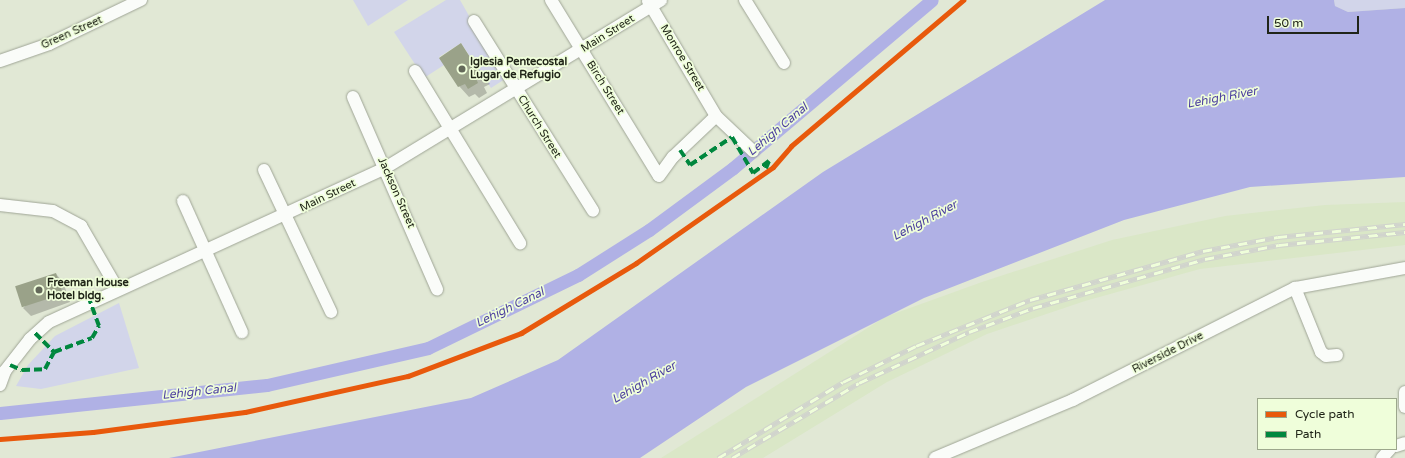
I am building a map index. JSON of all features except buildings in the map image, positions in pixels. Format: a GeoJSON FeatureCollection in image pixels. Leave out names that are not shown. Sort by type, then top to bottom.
{"type":"FeatureCollection","features":[{"type":"Feature","properties":{"kind":"street","name":"Green Street"},"geometry":{"type":"LineString","coordinates":[[0,61],[49,44],[141,0]]}},
{"type":"Feature","properties":{"kind":"street","name":"Birch Street"},"geometry":{"type":"LineString","coordinates":[[551,0],[659,176],[673,157],[716,116]]}},
{"type":"Feature","properties":{"kind":"street","name":"Main Street"},"geometry":{"type":"LineString","coordinates":[[0,385],[5,371],[30,339],[49,322],[117,288],[285,217],[385,168],[454,130],[582,50],[649,3],[661,0]]}},
{"type":"Feature","properties":{"kind":"street"},"geometry":{"type":"LineString","coordinates":[[745,0],[784,63]]}},
{"type":"Feature","properties":{"kind":"street","name":"Monroe Street"},"geometry":{"type":"LineString","coordinates":[[649,3],[716,116],[753,151]]}},
{"type":"Feature","properties":{"kind":"street","name":"Church Street"},"geometry":{"type":"LineString","coordinates":[[474,21],[593,211]]}},
{"type":"Feature","properties":{"kind":"street"},"geometry":{"type":"LineString","coordinates":[[415,71],[454,130],[520,243]]}},
{"type":"Feature","properties":{"kind":"street","name":"Jackson Street"},"geometry":{"type":"LineString","coordinates":[[353,98],[385,168],[437,290]]}},
{"type":"Feature","properties":{"kind":"street"},"geometry":{"type":"LineString","coordinates":[[264,170],[331,312]]}},
{"type":"Feature","properties":{"kind":"street"},"geometry":{"type":"LineString","coordinates":[[183,201],[242,332]]}},
{"type":"Feature","properties":{"kind":"street"},"geometry":{"type":"LineString","coordinates":[[0,205],[53,211],[81,226],[117,288]]}},
{"type":"Feature","properties":{"kind":"street","name":"Riverside Drive"},"geometry":{"type":"LineString","coordinates":[[935,458],[1073,400],[1295,288],[1405,268]]}},
{"type":"Feature","properties":{"kind":"street"},"geometry":{"type":"LineString","coordinates":[[1295,288],[1321,352],[1326,356],[1337,356]]}},
{"type":"Feature","properties":{"kind":"street"},"geometry":{"type":"LineString","coordinates":[[1405,392],[1405,407]]}},
{"type":"Feature","properties":{"kind":"street"},"geometry":{"type":"LineString","coordinates":[[1382,458],[1389,450]]}},
{"type":"Feature","properties":{"kind":"shaded area"},"geometry":{"type":"Polygon","coordinates":[[[353,0],[408,0],[368,26],[353,0]]]}},
{"type":"Feature","properties":{"kind":"shaded area"},"geometry":{"type":"Polygon","coordinates":[[[446,0],[460,0],[505,79],[491,88],[461,43],[439,57],[444,65],[424,78],[394,32],[446,0]]]}},
{"type":"Feature","properties":{"kind":"shaded area"},"geometry":{"type":"Polygon","coordinates":[[[1334,0],[1405,0],[1405,8],[1348,12],[1335,6],[1334,0]]]}},
{"type":"Feature","properties":{"kind":"shaded area"},"geometry":{"type":"Polygon","coordinates":[[[1405,202],[1405,245],[1200,269],[1085,301],[987,334],[887,382],[763,458],[661,458],[885,317],[982,282],[1112,240],[1225,216],[1325,205],[1405,202]]]}},
{"type":"Feature","properties":{"kind":"shaded area"},"geometry":{"type":"Polygon","coordinates":[[[119,303],[139,368],[41,389],[16,386],[28,365],[55,336],[119,303]]]}},
{"type":"Feature","properties":{"kind":"water","name":"Lehigh River"},"geometry":{"type":"Polygon","coordinates":[[[1105,0],[1334,0],[1335,6],[1348,12],[1405,8],[1405,177],[1250,187],[1124,220],[924,298],[746,387],[640,458],[169,458],[471,398],[558,360],[823,172],[1105,0]]]}},
{"type":"Feature","properties":{"kind":"waterway","name":"Lehigh Canal"},"geometry":{"type":"LineString","coordinates":[[0,413],[267,385],[428,348],[578,275],[649,230],[733,168],[932,0]]}},
{"type":"Feature","properties":{"kind":"railway"},"geometry":{"type":"LineString","coordinates":[[718,458],[843,382],[916,346],[1030,300],[1203,251],[1278,237],[1405,224]]}},
{"type":"Feature","properties":{"kind":"railway"},"geometry":{"type":"LineString","coordinates":[[732,458],[859,383],[969,332],[1033,308],[1205,259],[1279,245],[1405,232]]}},
{"type":"Feature","properties":{"kind":"marked path"},"geometry":{"type":"LineString","coordinates":[[680,150],[690,165],[732,137],[753,173],[769,161],[766,168]]}},
{"type":"Feature","properties":{"kind":"marked path"},"geometry":{"type":"LineString","coordinates":[[35,333],[54,352],[92,338],[99,326],[90,301]]}},
{"type":"Feature","properties":{"kind":"marked path"},"geometry":{"type":"LineString","coordinates":[[10,365],[22,370],[45,369],[54,352]]}},
{"type":"Feature","properties":{"kind":"cycle path"},"geometry":{"type":"LineString","coordinates":[[0,439],[93,432],[245,412],[408,376],[521,333],[636,263],[773,167],[791,146],[963,0]]}},
{"type":"Feature","properties":{"kind":"place","name":"Iglesia Pentecostal Lugar de Refugio"},"geometry":{"type":"Point","coordinates":[462,69]}},
{"type":"Feature","properties":{"kind":"place","name":"Freeman House Hotel bldg."},"geometry":{"type":"Point","coordinates":[39,290]}}]}
